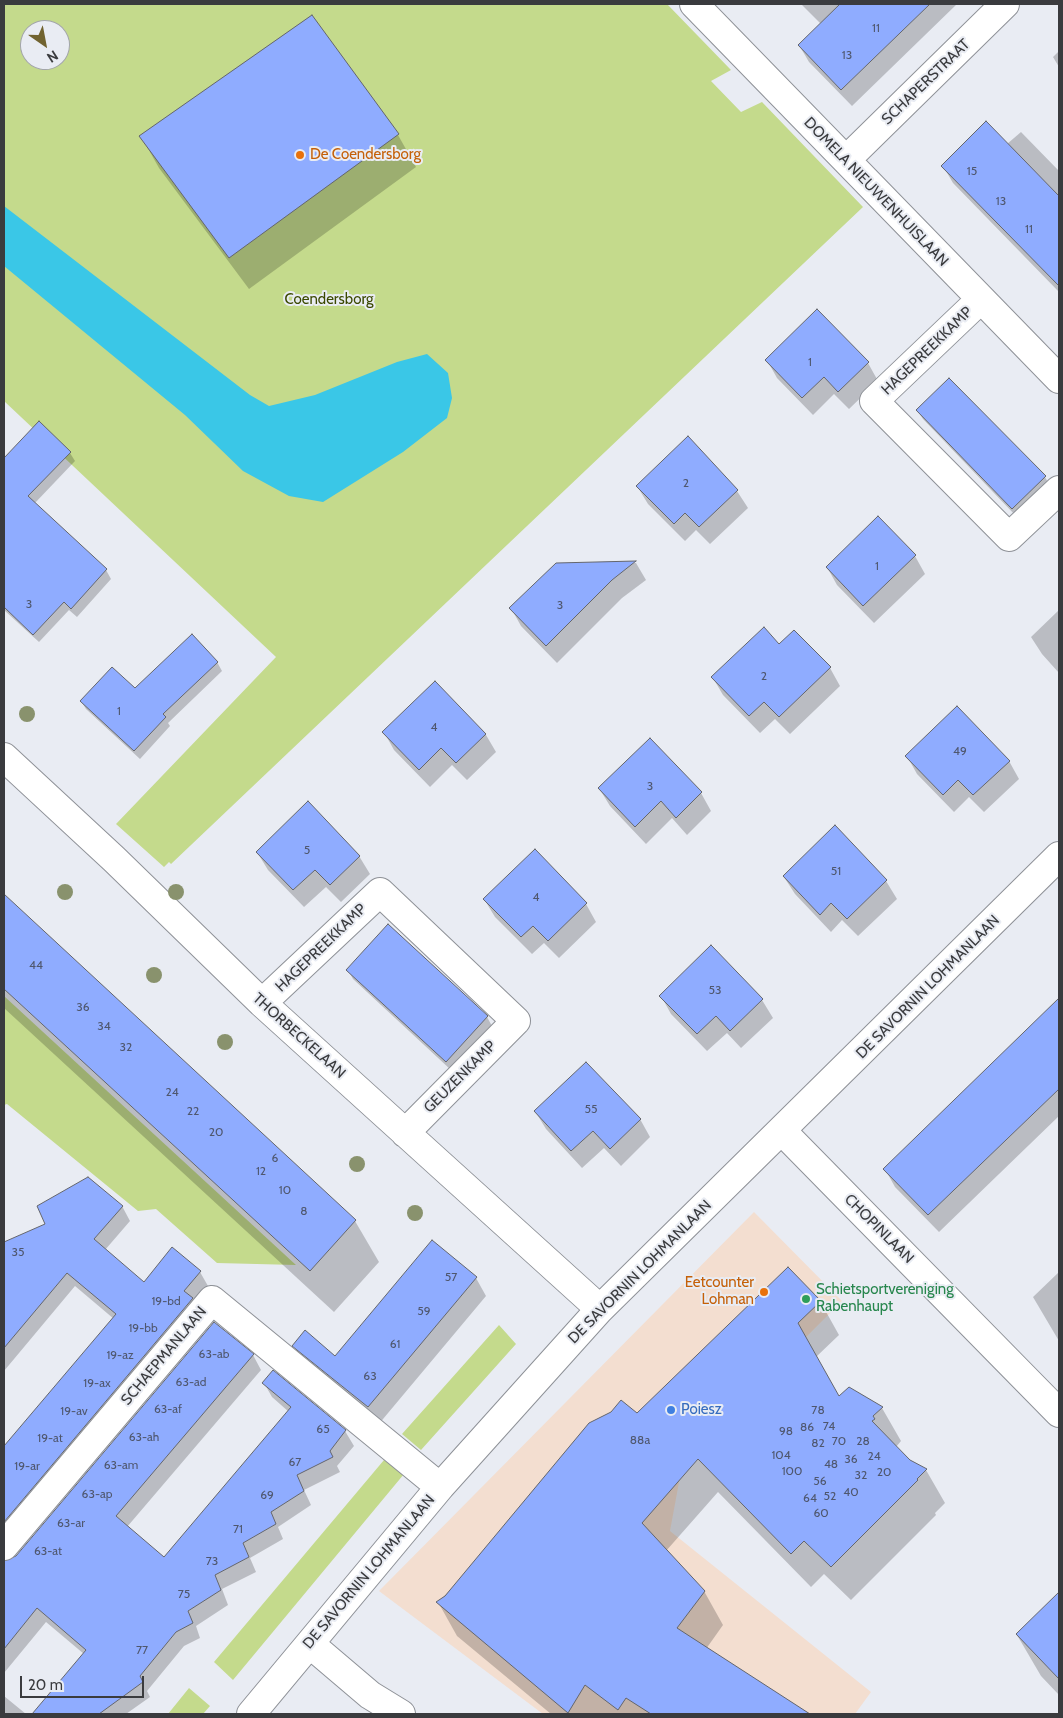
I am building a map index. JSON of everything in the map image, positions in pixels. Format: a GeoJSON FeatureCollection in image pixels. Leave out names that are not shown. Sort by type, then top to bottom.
{"type":"FeatureCollection","features":[{"type":"Feature","properties":{"kind":"street","name":"DOMELA NIEUWENHUISLAAN"},"geometry":{"type":"LineString","coordinates":[[694,4],[980,300],[1059,379]]}},
{"type":"Feature","properties":{"kind":"street","name":"SCHAPERSTRAAT"},"geometry":{"type":"LineString","coordinates":[[846,160],[1005,4]]}},
{"type":"Feature","properties":{"kind":"street","name":"HAGEPREEKKAMP"},"geometry":{"type":"LineString","coordinates":[[980,300],[874,401],[1009,537],[1059,490]]}},
{"type":"Feature","properties":{"kind":"street","name":"THORBECKELAAN"},"geometry":{"type":"LineString","coordinates":[[4,757],[114,859],[262,1003],[600,1309]]}},
{"type":"Feature","properties":{"kind":"street","name":"DE SAVORNIN LOHMANLAAN"},"geometry":{"type":"LineString","coordinates":[[251,1714],[440,1486],[600,1309],[1059,856]]}},
{"type":"Feature","properties":{"kind":"street","name":"HAGEPREEKKAMP"},"geometry":{"type":"LineString","coordinates":[[262,1003],[380,892],[516,1021]]}},
{"type":"Feature","properties":{"kind":"street","name":"GEUZENKAMP"},"geometry":{"type":"LineString","coordinates":[[405,1133],[516,1021]]}},
{"type":"Feature","properties":{"kind":"street","name":"CHOPINLAAN"},"geometry":{"type":"LineString","coordinates":[[782,1131],[1059,1413]]}},
{"type":"Feature","properties":{"kind":"street","name":"SCHAEPMANLAAN"},"geometry":{"type":"LineString","coordinates":[[4,1546],[212,1300],[440,1486]]}},
{"type":"Feature","properties":{"kind":"street"},"geometry":{"type":"LineString","coordinates":[[310,1644],[370,1695],[401,1714]]}},
{"type":"Feature","properties":{"kind":"shaded area"},"geometry":{"type":"Polygon","coordinates":[[[754,1212],[842,1301],[683,1461],[670,1531],[871,1692],[855,1714],[543,1714],[379,1591],[754,1212]]]}},
{"type":"Feature","properties":{"kind":"green space","name":"Coendersborg"},"geometry":{"type":"Polygon","coordinates":[[[4,4],[667,4],[731,70],[711,81],[741,112],[762,102],[863,207],[171,864],[169,862],[164,867],[116,824],[276,657],[4,401],[4,4]]]}},
{"type":"Feature","properties":{"kind":"green space"},"geometry":{"type":"Polygon","coordinates":[[[4,996],[296,1265],[217,1263],[156,1209],[138,1211],[7,1104],[4,1105],[4,996]]]}},
{"type":"Feature","properties":{"kind":"green space"},"geometry":{"type":"Polygon","coordinates":[[[499,1325],[516,1344],[421,1450],[402,1434],[499,1325]]]}},
{"type":"Feature","properties":{"kind":"green space"},"geometry":{"type":"Polygon","coordinates":[[[384,1460],[404,1474],[233,1680],[214,1662],[384,1460]]]}},
{"type":"Feature","properties":{"kind":"green space"},"geometry":{"type":"Polygon","coordinates":[[[189,1688],[210,1706],[203,1714],[168,1714],[189,1688]]]}},
{"type":"Feature","properties":{"kind":"water"},"geometry":{"type":"Polygon","coordinates":[[[4,206],[250,395],[269,406],[315,395],[397,362],[427,354],[448,373],[452,398],[447,418],[403,452],[323,502],[289,496],[243,471],[185,415],[4,266],[4,206]]]}},
{"type":"Feature","properties":{"kind":"building"},"geometry":{"type":"Polygon","coordinates":[[[840,4],[930,4],[841,90],[798,45],[840,4]]]}},
{"type":"Feature","properties":{"kind":"building"},"geometry":{"type":"Polygon","coordinates":[[[312,15],[399,134],[229,258],[139,136],[312,15]]]}},
{"type":"Feature","properties":{"kind":"building"},"geometry":{"type":"Polygon","coordinates":[[[986,121],[1059,196],[1059,286],[941,166],[986,121]]]}},
{"type":"Feature","properties":{"kind":"building"},"geometry":{"type":"Polygon","coordinates":[[[817,309],[869,362],[838,392],[824,377],[802,398],[765,360],[817,309]]]}},
{"type":"Feature","properties":{"kind":"building"},"geometry":{"type":"Polygon","coordinates":[[[949,378],[1046,476],[1012,509],[916,410],[949,378]]]}},
{"type":"Feature","properties":{"kind":"building"},"geometry":{"type":"Polygon","coordinates":[[[39,421],[71,452],[28,496],[107,569],[71,609],[64,602],[33,635],[4,607],[4,458],[39,421]]]}},
{"type":"Feature","properties":{"kind":"building"},"geometry":{"type":"Polygon","coordinates":[[[688,436],[738,490],[699,527],[685,513],[674,524],[636,486],[688,436]]]}},
{"type":"Feature","properties":{"kind":"building"},"geometry":{"type":"Polygon","coordinates":[[[878,516],[916,555],[863,606],[826,567],[878,516]]]}},
{"type":"Feature","properties":{"kind":"building"},"geometry":{"type":"Polygon","coordinates":[[[636,561],[612,580],[546,646],[509,608],[556,563],[636,561]]]}},
{"type":"Feature","properties":{"kind":"building"},"geometry":{"type":"Polygon","coordinates":[[[764,627],[779,644],[794,630],[831,667],[779,717],[764,702],[749,716],[711,677],[764,627]]]}},
{"type":"Feature","properties":{"kind":"building"},"geometry":{"type":"Polygon","coordinates":[[[192,634],[218,662],[163,714],[166,717],[134,751],[80,701],[112,667],[135,688],[192,634]]]}},
{"type":"Feature","properties":{"kind":"building"},"geometry":{"type":"Polygon","coordinates":[[[435,681],[486,734],[456,763],[441,748],[419,770],[382,732],[435,681]]]}},
{"type":"Feature","properties":{"kind":"building"},"geometry":{"type":"Polygon","coordinates":[[[957,706],[1010,761],[973,795],[958,780],[943,795],[905,756],[957,706]]]}},
{"type":"Feature","properties":{"kind":"building"},"geometry":{"type":"Polygon","coordinates":[[[650,738],[702,792],[676,818],[661,801],[635,827],[598,788],[650,738]]]}},
{"type":"Feature","properties":{"kind":"building"},"geometry":{"type":"Polygon","coordinates":[[[308,801],[360,856],[330,885],[315,870],[293,890],[256,852],[308,801]]]}},
{"type":"Feature","properties":{"kind":"building"},"geometry":{"type":"Polygon","coordinates":[[[835,825],[887,880],[847,919],[831,903],[820,915],[783,876],[835,825]]]}},
{"type":"Feature","properties":{"kind":"building"},"geometry":{"type":"Polygon","coordinates":[[[535,849],[587,903],[548,941],[533,926],[521,937],[483,899],[535,849]]]}},
{"type":"Feature","properties":{"kind":"building"},"geometry":{"type":"Polygon","coordinates":[[[4,894],[356,1220],[310,1271],[4,989],[4,894]]]}},
{"type":"Feature","properties":{"kind":"building"},"geometry":{"type":"Polygon","coordinates":[[[388,924],[488,1016],[446,1062],[346,970],[388,924]]]}},
{"type":"Feature","properties":{"kind":"building"},"geometry":{"type":"Polygon","coordinates":[[[711,945],[763,999],[730,1031],[716,1016],[697,1034],[659,996],[711,945]]]}},
{"type":"Feature","properties":{"kind":"building"},"geometry":{"type":"Polygon","coordinates":[[[1059,998],[1059,1089],[928,1215],[883,1169],[1059,998]]]}},
{"type":"Feature","properties":{"kind":"building"},"geometry":{"type":"Polygon","coordinates":[[[586,1062],[641,1119],[610,1149],[593,1131],[571,1151],[534,1111],[586,1062]]]}},
{"type":"Feature","properties":{"kind":"building"},"geometry":{"type":"Polygon","coordinates":[[[88,1177],[123,1206],[94,1239],[144,1282],[172,1247],[201,1271],[184,1291],[193,1298],[4,1522],[4,1446],[116,1314],[67,1273],[4,1348],[4,1242],[45,1224],[37,1206],[88,1177]]]}},
{"type":"Feature","properties":{"kind":"building"},"geometry":{"type":"Polygon","coordinates":[[[432,1240],[477,1277],[368,1407],[292,1346],[305,1330],[335,1356],[432,1240]]]}},
{"type":"Feature","properties":{"kind":"building"},"geometry":{"type":"Polygon","coordinates":[[[788,1267],[821,1301],[798,1323],[839,1396],[849,1387],[883,1407],[873,1416],[875,1419],[872,1421],[910,1460],[927,1469],[831,1567],[804,1541],[791,1554],[698,1459],[642,1523],[705,1591],[677,1628],[810,1714],[651,1714],[626,1698],[618,1710],[585,1685],[568,1713],[436,1602],[445,1596],[589,1423],[611,1412],[621,1400],[637,1413],[788,1267]]]}},
{"type":"Feature","properties":{"kind":"building"},"geometry":{"type":"Polygon","coordinates":[[[214,1322],[254,1354],[116,1516],[164,1557],[291,1407],[262,1383],[273,1370],[346,1430],[330,1451],[333,1457],[297,1475],[304,1491],[271,1512],[276,1524],[243,1543],[249,1557],[215,1575],[221,1590],[188,1611],[193,1623],[176,1632],[140,1676],[143,1682],[99,1714],[32,1714],[86,1650],[37,1608],[4,1649],[4,1561],[16,1556],[214,1322]]]}},
{"type":"Feature","properties":{"kind":"building"},"geometry":{"type":"Polygon","coordinates":[[[1059,1592],[1059,1679],[1016,1634],[1059,1592]]]}},
{"type":"Feature","properties":{"kind":"place","name":"De Coendersborg"},"geometry":{"type":"Point","coordinates":[300,155]}},
{"type":"Feature","properties":{"kind":"place","name":"Eetcounter Lohman"},"geometry":{"type":"Point","coordinates":[764,1292]}},
{"type":"Feature","properties":{"kind":"place","name":"Schietsportvereniging Rabenhaupt"},"geometry":{"type":"Point","coordinates":[806,1299]}},
{"type":"Feature","properties":{"kind":"place","name":"Poiesz"},"geometry":{"type":"Point","coordinates":[671,1410]}}]}
